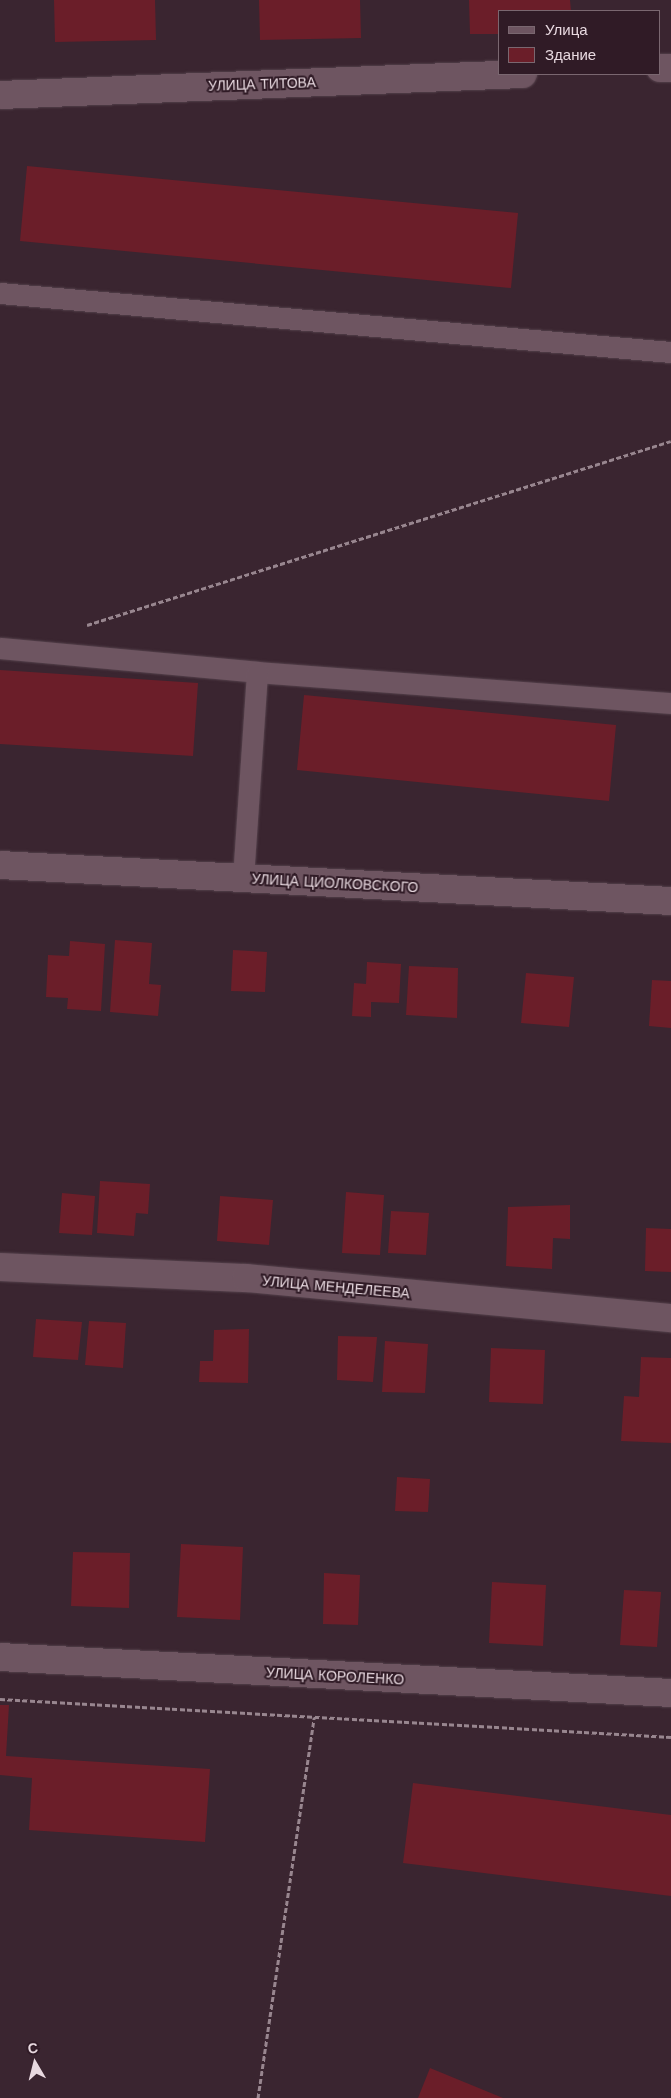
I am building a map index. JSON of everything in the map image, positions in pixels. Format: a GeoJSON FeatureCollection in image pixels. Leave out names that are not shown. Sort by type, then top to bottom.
{"type":"FeatureCollection","features":[{"type":"Feature","properties":{"kind":"street","name":"УЛИЦА ТИТОВА"},"geometry":{"type":"LineString","coordinates":[[0,94],[498,75]]}},
{"type":"Feature","properties":{"kind":"street","name":"УЛИЦА ЦИОЛКОВСКОГО"},"geometry":{"type":"LineString","coordinates":[[0,865],[671,900]]}},
{"type":"Feature","properties":{"kind":"street","name":"УЛИЦА МЕНДЕЛЕЕВА"},"geometry":{"type":"LineString","coordinates":[[0,1268],[246,1278],[671,1318]]}},
{"type":"Feature","properties":{"kind":"street","name":"УЛИЦА КОРОЛЕНКО"},"geometry":{"type":"LineString","coordinates":[[0,1657],[671,1693]]}},
{"type":"Feature","properties":{"kind":"lane"},"geometry":{"type":"LineString","coordinates":[[0,293],[671,352]]}},
{"type":"Feature","properties":{"kind":"lane"},"geometry":{"type":"LineString","coordinates":[[0,648],[257,672],[671,703]]}},
{"type":"Feature","properties":{"kind":"lane"},"geometry":{"type":"LineString","coordinates":[[243,878],[257,672]]}},
{"type":"Feature","properties":{"kind":"path"},"geometry":{"type":"LineString","coordinates":[[79,628],[671,440]]}},
{"type":"Feature","properties":{"kind":"path"},"geometry":{"type":"LineString","coordinates":[[0,1699],[671,1737]]}},
{"type":"Feature","properties":{"kind":"path"},"geometry":{"type":"LineString","coordinates":[[258,2098],[314,1717]]}},
{"type":"Feature","properties":{"kind":"building"},"geometry":{"type":"Polygon","coordinates":[[[54,0],[155,0],[156,40],[55,42],[54,0]]]}},
{"type":"Feature","properties":{"kind":"building"},"geometry":{"type":"Polygon","coordinates":[[[259,0],[360,0],[361,38],[260,40],[259,0]]]}},
{"type":"Feature","properties":{"kind":"building"},"geometry":{"type":"Polygon","coordinates":[[[469,0],[570,0],[571,10],[498,10],[498,34],[470,34],[469,0]]]}},
{"type":"Feature","properties":{"kind":"building"},"geometry":{"type":"Polygon","coordinates":[[[27,166],[518,213],[511,288],[20,241],[27,166]]]}},
{"type":"Feature","properties":{"kind":"building"},"geometry":{"type":"Polygon","coordinates":[[[0,670],[198,683],[193,756],[0,744],[0,670]]]}},
{"type":"Feature","properties":{"kind":"building"},"geometry":{"type":"Polygon","coordinates":[[[304,695],[616,725],[609,801],[297,770],[304,695]]]}},
{"type":"Feature","properties":{"kind":"building"},"geometry":{"type":"Polygon","coordinates":[[[115,940],[152,943],[149,984],[161,985],[158,1016],[110,1012],[115,940]]]}},
{"type":"Feature","properties":{"kind":"building"},"geometry":{"type":"Polygon","coordinates":[[[70,941],[105,944],[101,1011],[67,1009],[68,998],[46,997],[48,955],[69,956],[70,941]]]}},
{"type":"Feature","properties":{"kind":"building"},"geometry":{"type":"Polygon","coordinates":[[[233,950],[267,952],[265,992],[231,991],[233,950]]]}},
{"type":"Feature","properties":{"kind":"building"},"geometry":{"type":"Polygon","coordinates":[[[367,962],[401,964],[399,1003],[371,1002],[371,1017],[352,1016],[354,983],[366,984],[367,962]]]}},
{"type":"Feature","properties":{"kind":"building"},"geometry":{"type":"Polygon","coordinates":[[[409,966],[458,968],[457,1018],[406,1015],[409,966]]]}},
{"type":"Feature","properties":{"kind":"building"},"geometry":{"type":"Polygon","coordinates":[[[526,973],[574,977],[569,1027],[521,1023],[526,973]]]}},
{"type":"Feature","properties":{"kind":"building"},"geometry":{"type":"Polygon","coordinates":[[[652,980],[671,981],[671,1028],[649,1026],[652,980]]]}},
{"type":"Feature","properties":{"kind":"building"},"geometry":{"type":"Polygon","coordinates":[[[100,1181],[150,1184],[148,1214],[136,1213],[134,1236],[97,1233],[100,1181]]]}},
{"type":"Feature","properties":{"kind":"building"},"geometry":{"type":"Polygon","coordinates":[[[346,1192],[384,1195],[380,1255],[342,1253],[346,1192]]]}},
{"type":"Feature","properties":{"kind":"building"},"geometry":{"type":"Polygon","coordinates":[[[62,1193],[95,1196],[92,1235],[59,1233],[62,1193]]]}},
{"type":"Feature","properties":{"kind":"building"},"geometry":{"type":"Polygon","coordinates":[[[220,1196],[273,1200],[269,1245],[217,1241],[220,1196]]]}},
{"type":"Feature","properties":{"kind":"building"},"geometry":{"type":"Polygon","coordinates":[[[570,1205],[570,1239],[553,1238],[552,1269],[506,1266],[508,1207],[570,1205]]]}},
{"type":"Feature","properties":{"kind":"building"},"geometry":{"type":"Polygon","coordinates":[[[391,1211],[429,1213],[426,1255],[388,1253],[391,1211]]]}},
{"type":"Feature","properties":{"kind":"building"},"geometry":{"type":"Polygon","coordinates":[[[646,1228],[671,1229],[671,1272],[645,1271],[646,1228]]]}},
{"type":"Feature","properties":{"kind":"building"},"geometry":{"type":"Polygon","coordinates":[[[36,1319],[82,1322],[78,1360],[33,1357],[36,1319]]]}},
{"type":"Feature","properties":{"kind":"building"},"geometry":{"type":"Polygon","coordinates":[[[89,1321],[126,1323],[123,1368],[85,1365],[89,1321]]]}},
{"type":"Feature","properties":{"kind":"building"},"geometry":{"type":"Polygon","coordinates":[[[249,1329],[248,1383],[199,1382],[200,1361],[213,1361],[214,1330],[249,1329]]]}},
{"type":"Feature","properties":{"kind":"building"},"geometry":{"type":"Polygon","coordinates":[[[338,1336],[377,1337],[373,1382],[337,1380],[338,1336]]]}},
{"type":"Feature","properties":{"kind":"building"},"geometry":{"type":"Polygon","coordinates":[[[385,1341],[428,1344],[425,1393],[382,1392],[385,1341]]]}},
{"type":"Feature","properties":{"kind":"building"},"geometry":{"type":"Polygon","coordinates":[[[491,1348],[545,1350],[543,1404],[489,1402],[491,1348]]]}},
{"type":"Feature","properties":{"kind":"building"},"geometry":{"type":"Polygon","coordinates":[[[641,1357],[671,1358],[671,1443],[621,1441],[624,1396],[639,1397],[641,1357]]]}},
{"type":"Feature","properties":{"kind":"building"},"geometry":{"type":"Polygon","coordinates":[[[397,1477],[430,1479],[428,1512],[395,1511],[397,1477]]]}},
{"type":"Feature","properties":{"kind":"building"},"geometry":{"type":"Polygon","coordinates":[[[181,1544],[243,1547],[240,1620],[177,1617],[181,1544]]]}},
{"type":"Feature","properties":{"kind":"building"},"geometry":{"type":"Polygon","coordinates":[[[73,1552],[130,1553],[129,1608],[71,1606],[73,1552]]]}},
{"type":"Feature","properties":{"kind":"building"},"geometry":{"type":"Polygon","coordinates":[[[324,1573],[360,1575],[358,1625],[323,1624],[324,1573]]]}},
{"type":"Feature","properties":{"kind":"building"},"geometry":{"type":"Polygon","coordinates":[[[492,1582],[546,1585],[543,1646],[489,1643],[492,1582]]]}},
{"type":"Feature","properties":{"kind":"building"},"geometry":{"type":"Polygon","coordinates":[[[624,1590],[661,1592],[657,1647],[620,1645],[624,1590]]]}},
{"type":"Feature","properties":{"kind":"building"},"geometry":{"type":"Polygon","coordinates":[[[0,1705],[9,1705],[6,1756],[210,1769],[205,1842],[29,1830],[32,1778],[0,1775],[0,1705]]]}},
{"type":"Feature","properties":{"kind":"building"},"geometry":{"type":"Polygon","coordinates":[[[413,1783],[671,1815],[671,1896],[403,1863],[413,1783]]]}},
{"type":"Feature","properties":{"kind":"building"},"geometry":{"type":"Polygon","coordinates":[[[430,2068],[503,2098],[418,2098],[430,2068]]]}}]}
